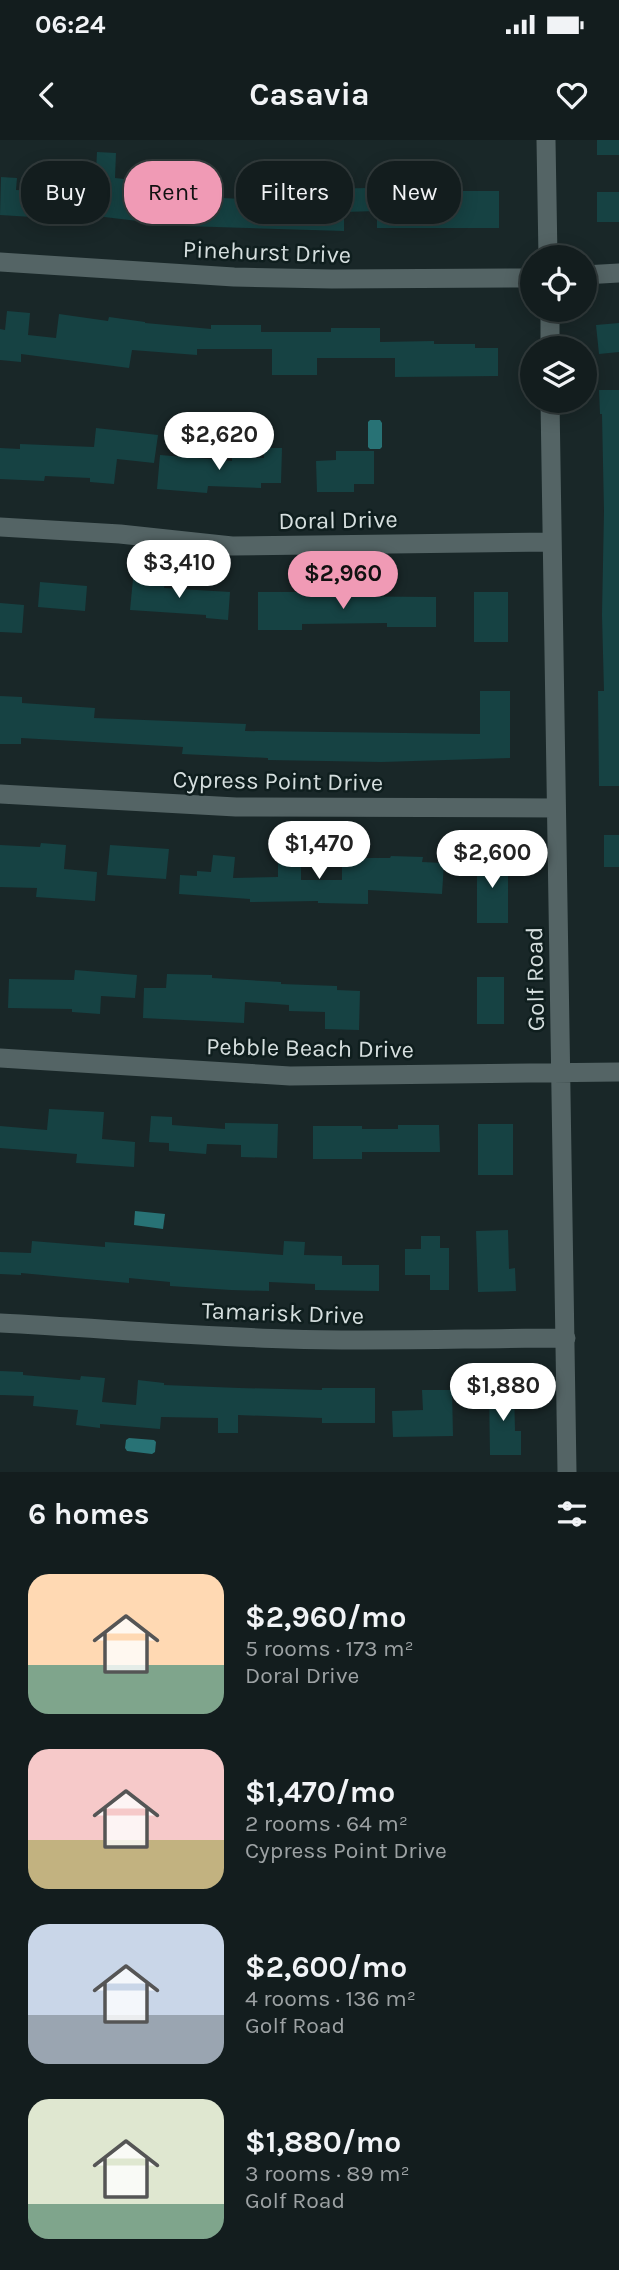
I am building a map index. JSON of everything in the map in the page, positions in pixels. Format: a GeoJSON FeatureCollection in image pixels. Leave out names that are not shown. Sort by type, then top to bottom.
{"type":"FeatureCollection","features":[{"type":"Feature","properties":{"kind":"street"},"geometry":{"type":"LineString","coordinates":[[546,140],[548,245]]}},
{"type":"Feature","properties":{"kind":"street","name":"Pinehurst Drive"},"geometry":{"type":"LineString","coordinates":[[0,262],[234,277],[520,278]]}},
{"type":"Feature","properties":{"kind":"street"},"geometry":{"type":"LineString","coordinates":[[597,274],[619,273]]}},
{"type":"Feature","properties":{"kind":"street","name":"Golf Road"},"geometry":{"type":"LineString","coordinates":[[551,413],[567,1472]]}},
{"type":"Feature","properties":{"kind":"street","name":"Doral Drive"},"geometry":{"type":"LineString","coordinates":[[0,527],[120,534],[232,546],[552,542]]}},
{"type":"Feature","properties":{"kind":"street","name":"Cypress Point Drive"},"geometry":{"type":"LineString","coordinates":[[0,793],[236,807],[556,808]]}},
{"type":"Feature","properties":{"kind":"street","name":"Pebble Beach Drive"},"geometry":{"type":"LineString","coordinates":[[0,1058],[290,1076],[619,1072]]}},
{"type":"Feature","properties":{"kind":"street","name":"Tamarisk Drive"},"geometry":{"type":"LineString","coordinates":[[0,1323],[289,1339],[386,1341],[566,1338]]}},
{"type":"Feature","properties":{"kind":"water"},"geometry":{"type":"Polygon","coordinates":[[[370,420],[380,420],[382,423],[380,449],[368,447],[370,420]]]}},
{"type":"Feature","properties":{"kind":"water"},"geometry":{"type":"Polygon","coordinates":[[[241,428],[267,429],[266,443],[240,442],[241,428]]]}},
{"type":"Feature","properties":{"kind":"water"},"geometry":{"type":"Polygon","coordinates":[[[135,1211],[165,1214],[163,1229],[134,1225],[135,1211]]]}},
{"type":"Feature","properties":{"kind":"water"},"geometry":{"type":"Polygon","coordinates":[[[126,1440],[154,1440],[155,1452],[152,1454],[127,1451],[126,1440]]]}},
{"type":"Feature","properties":{"kind":"building"},"geometry":{"type":"Polygon","coordinates":[[[597,140],[619,140],[619,155],[597,155],[597,140]]]}},
{"type":"Feature","properties":{"kind":"building"},"geometry":{"type":"Polygon","coordinates":[[[97,152],[116,153],[115,178],[124,179],[124,219],[110,218],[110,161],[97,161],[97,152]]]}},
{"type":"Feature","properties":{"kind":"building"},"geometry":{"type":"Polygon","coordinates":[[[1,177],[17,178],[16,190],[21,190],[21,216],[0,215],[1,177]]]}},
{"type":"Feature","properties":{"kind":"building"},"geometry":{"type":"Polygon","coordinates":[[[353,188],[367,188],[367,211],[353,212],[353,188]]]}},
{"type":"Feature","properties":{"kind":"building"},"geometry":{"type":"Polygon","coordinates":[[[461,191],[499,191],[499,228],[377,228],[377,224],[461,224],[461,191]]]}},
{"type":"Feature","properties":{"kind":"building"},"geometry":{"type":"Polygon","coordinates":[[[597,192],[619,192],[619,222],[597,222],[597,192]]]}},
{"type":"Feature","properties":{"kind":"building"},"geometry":{"type":"Polygon","coordinates":[[[222,198],[236,199],[236,224],[344,224],[344,231],[184,226],[222,224],[222,198]]]}},
{"type":"Feature","properties":{"kind":"building"},"geometry":{"type":"Polygon","coordinates":[[[7,311],[30,313],[28,335],[56,338],[59,314],[108,321],[109,317],[211,329],[211,325],[261,325],[261,332],[331,332],[331,328],[380,328],[380,342],[434,341],[434,344],[475,344],[475,348],[498,348],[498,376],[395,377],[395,358],[317,358],[317,375],[272,375],[272,349],[197,349],[197,355],[132,350],[129,368],[21,354],[21,362],[0,360],[0,329],[5,330],[7,311]]]}},
{"type":"Feature","properties":{"kind":"building"},"geometry":{"type":"Polygon","coordinates":[[[619,323],[619,352],[599,354],[596,325],[619,323]]]}},
{"type":"Feature","properties":{"kind":"building"},"geometry":{"type":"Polygon","coordinates":[[[599,390],[619,390],[619,786],[599,786],[598,691],[604,691],[604,511],[599,390]]]}},
{"type":"Feature","properties":{"kind":"building"},"geometry":{"type":"Polygon","coordinates":[[[96,428],[158,435],[154,463],[117,459],[114,484],[90,482],[90,478],[45,476],[44,481],[0,479],[0,448],[20,449],[20,444],[94,447],[96,428]]]}},
{"type":"Feature","properties":{"kind":"building"},"geometry":{"type":"Polygon","coordinates":[[[264,448],[282,448],[281,483],[261,483],[261,488],[208,486],[207,493],[157,489],[160,455],[232,461],[232,457],[264,458],[264,448]]]}},
{"type":"Feature","properties":{"kind":"building"},"geometry":{"type":"Polygon","coordinates":[[[336,451],[374,451],[374,484],[354,484],[354,492],[317,492],[316,461],[336,460],[336,451]]]}},
{"type":"Feature","properties":{"kind":"building"},"geometry":{"type":"Polygon","coordinates":[[[133,579],[165,582],[164,588],[230,592],[228,620],[206,618],[206,615],[130,610],[133,579]]]}},
{"type":"Feature","properties":{"kind":"building"},"geometry":{"type":"Polygon","coordinates":[[[40,582],[87,586],[85,611],[38,607],[40,582]]]}},
{"type":"Feature","properties":{"kind":"building"},"geometry":{"type":"Polygon","coordinates":[[[258,592],[302,592],[302,596],[436,597],[436,627],[387,627],[387,623],[302,624],[302,630],[258,630],[258,592]]]}},
{"type":"Feature","properties":{"kind":"building"},"geometry":{"type":"Polygon","coordinates":[[[474,592],[508,592],[508,642],[474,642],[474,592]]]}},
{"type":"Feature","properties":{"kind":"building"},"geometry":{"type":"Polygon","coordinates":[[[0,603],[24,605],[22,633],[0,632],[0,603]]]}},
{"type":"Feature","properties":{"kind":"building"},"geometry":{"type":"Polygon","coordinates":[[[480,691],[510,691],[510,758],[382,762],[268,760],[182,754],[183,747],[21,738],[21,744],[0,744],[0,696],[22,697],[22,703],[95,708],[94,718],[246,724],[245,731],[480,734],[480,691]]]}},
{"type":"Feature","properties":{"kind":"building"},"geometry":{"type":"Polygon","coordinates":[[[604,835],[619,835],[619,867],[604,867],[604,835]]]}},
{"type":"Feature","properties":{"kind":"building"},"geometry":{"type":"Polygon","coordinates":[[[41,843],[66,845],[64,869],[97,872],[95,901],[36,897],[37,888],[0,887],[0,845],[40,847],[41,843]]]}},
{"type":"Feature","properties":{"kind":"building"},"geometry":{"type":"Polygon","coordinates":[[[110,845],[169,849],[166,879],[107,875],[110,845]]]}},
{"type":"Feature","properties":{"kind":"building"},"geometry":{"type":"Polygon","coordinates":[[[213,855],[235,857],[233,878],[278,877],[278,857],[301,857],[301,880],[342,880],[342,858],[423,857],[422,862],[444,863],[442,894],[368,890],[368,904],[318,901],[250,902],[250,899],[179,894],[180,875],[197,876],[197,871],[211,872],[213,855]]]}},
{"type":"Feature","properties":{"kind":"building"},"geometry":{"type":"Polygon","coordinates":[[[477,857],[508,857],[508,923],[477,923],[477,857]]]}},
{"type":"Feature","properties":{"kind":"building"},"geometry":{"type":"Polygon","coordinates":[[[75,970],[137,975],[135,998],[101,996],[100,1014],[72,1012],[72,1009],[8,1008],[9,979],[74,980],[75,970]]]}},
{"type":"Feature","properties":{"kind":"building"},"geometry":{"type":"Polygon","coordinates":[[[167,974],[212,975],[212,978],[337,986],[337,990],[360,991],[359,1030],[325,1029],[325,1012],[289,1011],[289,1005],[245,1002],[244,1023],[143,1018],[144,988],[166,988],[167,974]]]}},
{"type":"Feature","properties":{"kind":"building"},"geometry":{"type":"Polygon","coordinates":[[[477,977],[504,977],[504,1024],[477,1024],[477,977]]]}},
{"type":"Feature","properties":{"kind":"building"},"geometry":{"type":"Polygon","coordinates":[[[49,1109],[104,1112],[102,1139],[135,1142],[134,1167],[76,1163],[77,1154],[0,1148],[0,1126],[47,1130],[49,1109]]]}},
{"type":"Feature","properties":{"kind":"building"},"geometry":{"type":"Polygon","coordinates":[[[151,1116],[172,1117],[172,1125],[225,1129],[225,1123],[278,1124],[277,1158],[241,1157],[241,1145],[207,1144],[206,1154],[169,1151],[169,1143],[149,1142],[151,1116]]]}},
{"type":"Feature","properties":{"kind":"building"},"geometry":{"type":"Polygon","coordinates":[[[478,1124],[513,1124],[513,1175],[478,1175],[478,1124]]]}},
{"type":"Feature","properties":{"kind":"building"},"geometry":{"type":"Polygon","coordinates":[[[398,1125],[439,1125],[440,1152],[362,1152],[362,1159],[313,1159],[313,1126],[398,1129],[398,1125]]]}},
{"type":"Feature","properties":{"kind":"building"},"geometry":{"type":"Polygon","coordinates":[[[508,1230],[509,1269],[515,1268],[516,1291],[478,1292],[476,1231],[508,1230]]]}},
{"type":"Feature","properties":{"kind":"building"},"geometry":{"type":"Polygon","coordinates":[[[421,1236],[440,1236],[440,1248],[449,1248],[449,1290],[430,1290],[430,1275],[405,1275],[405,1249],[421,1249],[421,1236]]]}},
{"type":"Feature","properties":{"kind":"building"},"geometry":{"type":"Polygon","coordinates":[[[32,1241],[105,1247],[105,1242],[283,1255],[284,1241],[305,1242],[304,1255],[342,1256],[342,1265],[379,1265],[379,1291],[315,1290],[315,1284],[269,1282],[269,1291],[231,1290],[170,1286],[170,1282],[129,1278],[129,1283],[21,1273],[0,1274],[0,1252],[31,1253],[32,1241]]]}},
{"type":"Feature","properties":{"kind":"building"},"geometry":{"type":"Polygon","coordinates":[[[0,1371],[80,1380],[81,1376],[105,1378],[102,1402],[136,1405],[138,1380],[164,1385],[239,1388],[375,1388],[375,1423],[322,1423],[322,1418],[238,1415],[238,1433],[218,1433],[218,1418],[161,1417],[160,1429],[100,1424],[100,1428],[76,1425],[78,1410],[33,1406],[34,1396],[0,1395],[0,1371]]]}},
{"type":"Feature","properties":{"kind":"building"},"geometry":{"type":"Polygon","coordinates":[[[489,1388],[514,1388],[515,1431],[521,1431],[521,1455],[490,1455],[489,1388]]]}},
{"type":"Feature","properties":{"kind":"building"},"geometry":{"type":"Polygon","coordinates":[[[422,1390],[452,1390],[453,1436],[393,1437],[392,1411],[423,1410],[422,1390]]]}}]}
